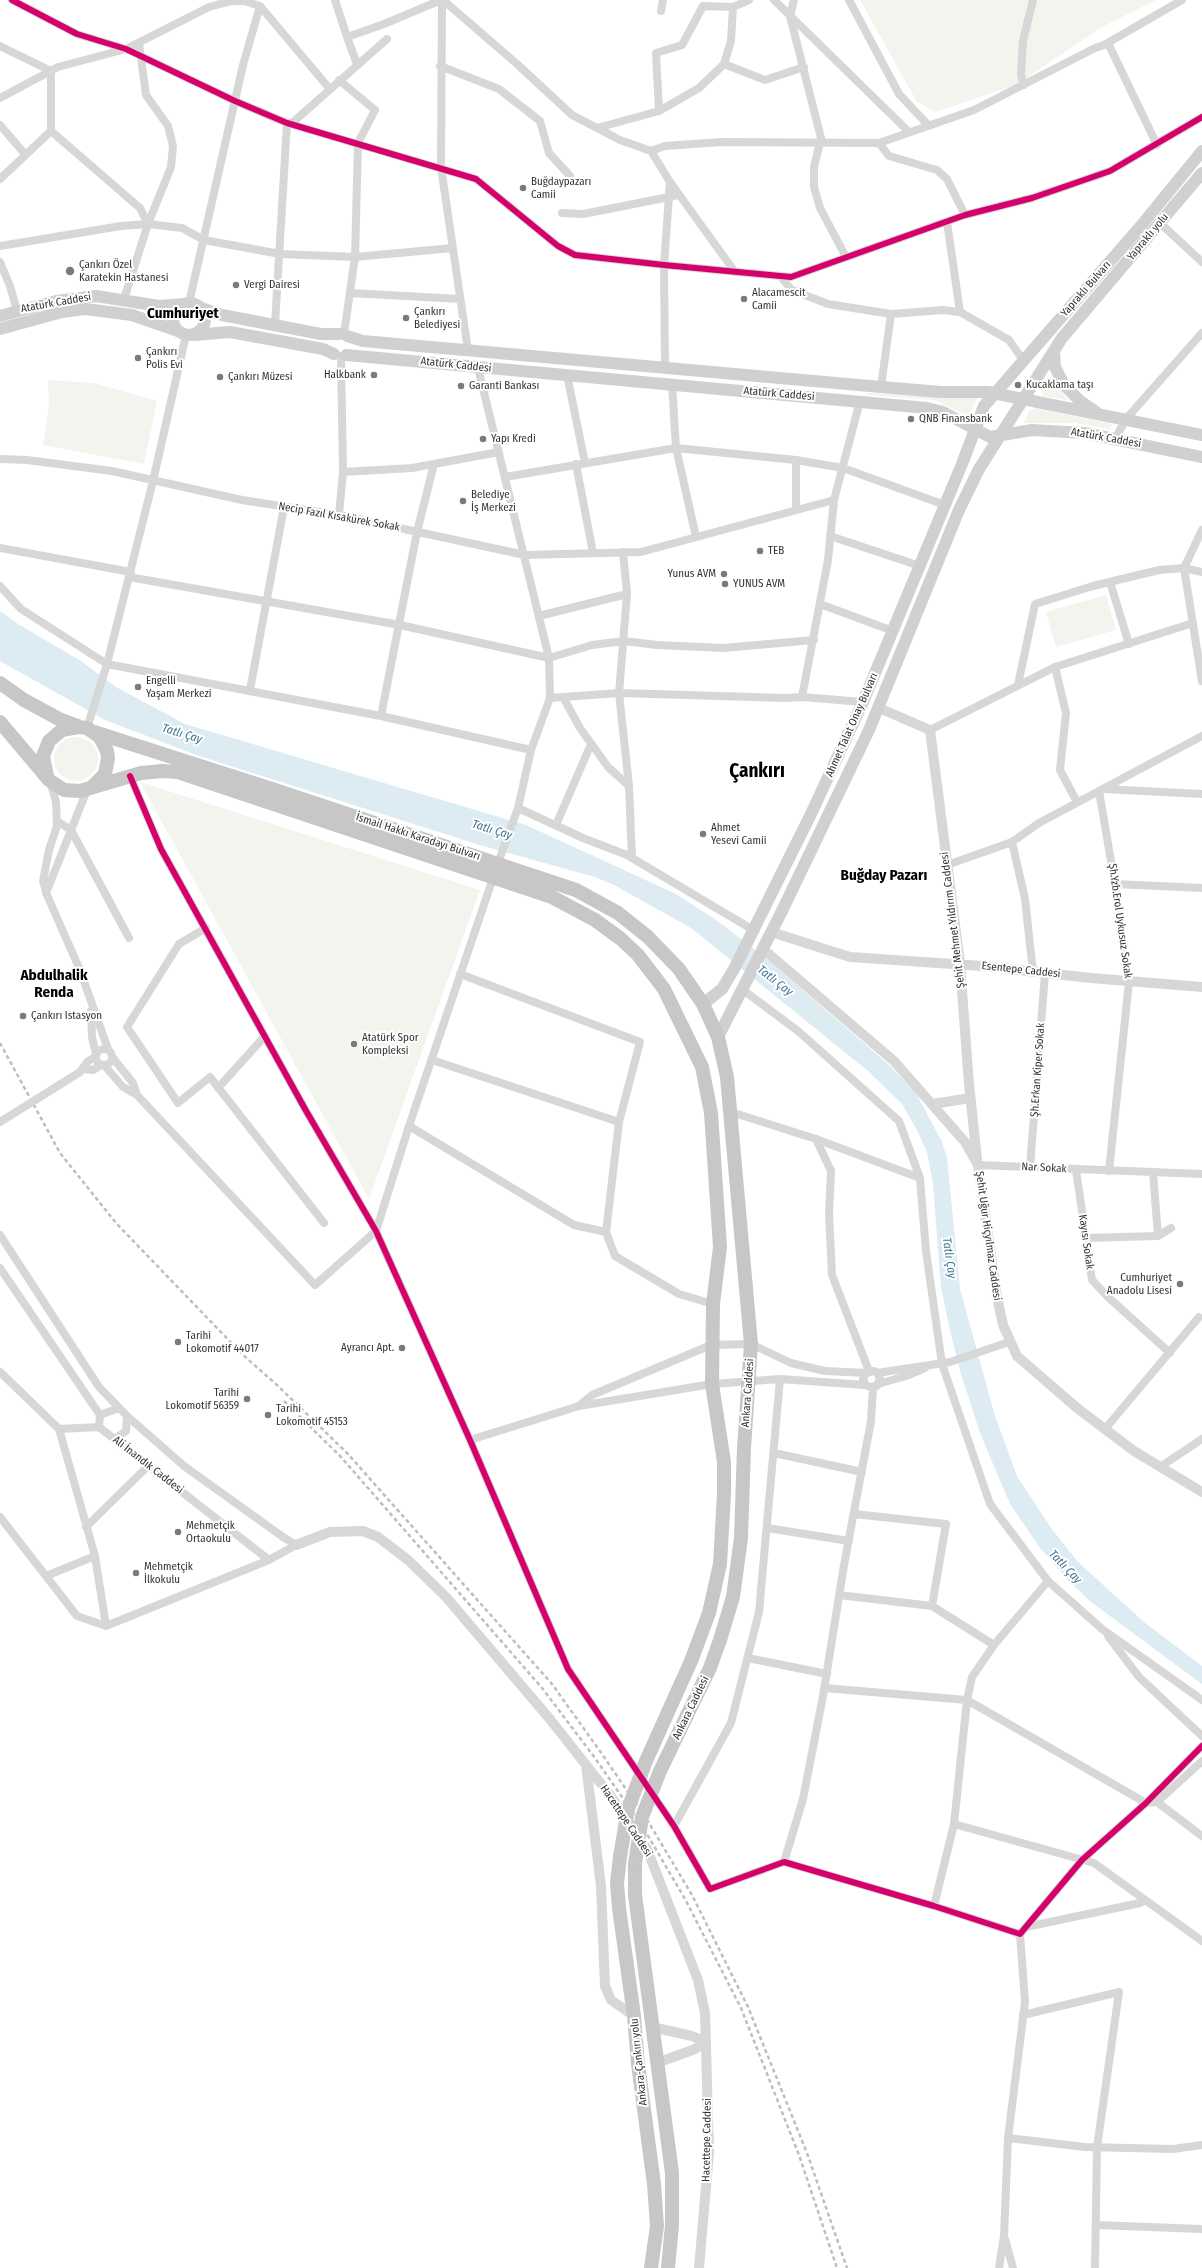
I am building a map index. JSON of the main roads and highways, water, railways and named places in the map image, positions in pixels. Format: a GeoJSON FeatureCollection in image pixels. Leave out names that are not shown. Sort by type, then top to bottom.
{"type":"FeatureCollection","features":[{"type":"Feature","properties":{"kind":"highway","name":"İsmail Hakkı Karadayı Bulvarı"},"geometry":{"type":"LineString","coordinates":[[0,683],[24,700],[59,719],[87,726],[500,859],[576,890],[618,913],[661,949],[687,979],[703,1004]]}},
{"type":"Feature","properties":{"kind":"highway"},"geometry":{"type":"LineString","coordinates":[[0,722],[50,780],[64,790],[72,792],[87,790],[101,780],[108,766],[107,751],[100,737],[87,726],[62,730],[49,740],[43,756],[43,765],[50,780]]}},
{"type":"Feature","properties":{"kind":"highway","name":"Ankara-Çankırı yolu"},"geometry":{"type":"LineString","coordinates":[[87,790],[130,776],[152,771],[178,772],[552,897],[594,920],[614,933],[629,946],[647,967],[674,1008],[702,1067],[712,1113],[720,1248],[713,1304],[711,1345],[712,1384],[724,1462],[724,1525],[717,1583],[700,1640],[636,1783],[628,1809],[617,1884],[654,2184],[656,2226],[651,2268]]}},
{"type":"Feature","properties":{"kind":"highway","name":"Ankara Caddesi"},"geometry":{"type":"LineString","coordinates":[[635,1864],[642,1817],[660,1771],[710,1668],[730,1610],[741,1538],[744,1448],[750,1381],[751,1344],[727,1077],[718,1037],[703,1004]]}},
{"type":"Feature","properties":{"kind":"highway","name":"Ankara-Çankırı yolu"},"geometry":{"type":"LineString","coordinates":[[635,1864],[635,1895],[672,2173],[672,2225],[668,2268]]}},
{"type":"Feature","properties":{"kind":"main road","name":"Yapraklı Bulvarı"},"geometry":{"type":"LineString","coordinates":[[974,430],[984,406],[994,392],[1135,233],[1202,151]]}},
{"type":"Feature","properties":{"kind":"main road","name":"Yapraklı yolu"},"geometry":{"type":"LineString","coordinates":[[1024,400],[1054,352],[1080,316],[1202,172]]}},
{"type":"Feature","properties":{"kind":"main road","name":"Atatürk Caddesi"},"geometry":{"type":"LineString","coordinates":[[0,316],[17,310],[71,298],[96,296],[124,299],[160,306],[187,303]]}},
{"type":"Feature","properties":{"kind":"main road"},"geometry":{"type":"LineString","coordinates":[[187,303],[201,308],[205,315],[205,323],[201,330],[186,334],[173,324],[173,315],[177,308],[187,303]]}},
{"type":"Feature","properties":{"kind":"main road","name":"Atatürk Caddesi"},"geometry":{"type":"LineString","coordinates":[[201,308],[222,315],[321,334],[344,335],[363,341],[941,392],[994,392],[1024,400],[1202,435]]}},
{"type":"Feature","properties":{"kind":"main road","name":"Atatürk Caddesi"},"geometry":{"type":"LineString","coordinates":[[0,329],[62,312],[85,309],[132,315],[186,334],[230,332],[323,349],[340,355],[478,368],[672,383],[935,409],[952,416],[974,430],[990,437],[1023,431],[1050,430],[1085,433],[1202,458]]}},
{"type":"Feature","properties":{"kind":"main road"},"geometry":{"type":"LineString","coordinates":[[344,335],[352,344],[351,350],[340,355],[330,344],[333,337],[344,335]]}},
{"type":"Feature","properties":{"kind":"main road"},"geometry":{"type":"LineString","coordinates":[[1054,352],[1055,367],[1064,386],[1080,401],[1100,414]]}},
{"type":"Feature","properties":{"kind":"main road"},"geometry":{"type":"LineString","coordinates":[[1000,436],[1024,400]]}},
{"type":"Feature","properties":{"kind":"main road","name":"Ahmet Talat Onay Bulvarı"},"geometry":{"type":"LineString","coordinates":[[703,1004],[722,989],[755,931],[863,702],[945,505],[974,430]]}},
{"type":"Feature","properties":{"kind":"main road","name":"Ahmet Talat Onay Bulvarı"},"geometry":{"type":"LineString","coordinates":[[718,1037],[745,986],[879,708],[962,504],[979,469],[1000,436]]}},
{"type":"Feature","properties":{"kind":"water","name":"Tatlı Çay"},"geometry":{"type":"Polygon","coordinates":[[[0,611],[18,624],[81,661],[116,687],[185,724],[526,825],[676,894],[719,922],[767,959],[888,1064],[916,1093],[942,1142],[947,1158],[960,1289],[995,1416],[1017,1476],[1051,1528],[1078,1562],[1144,1622],[1202,1666],[1202,1684],[1091,1602],[1068,1580],[1040,1548],[1010,1504],[980,1433],[960,1371],[949,1326],[941,1287],[933,1184],[927,1152],[918,1132],[902,1104],[868,1071],[691,928],[614,885],[595,877],[483,846],[199,756],[105,720],[0,661],[0,611]]]}},
{"type":"Feature","properties":{"kind":"railway"},"geometry":{"type":"LineString","coordinates":[[0,1043],[60,1153],[116,1223],[242,1354],[278,1386],[347,1453],[552,1684],[602,1754],[649,1823],[692,1895],[748,2007],[807,2153],[847,2268]]}},
{"type":"Feature","properties":{"kind":"railway"},"geometry":{"type":"LineString","coordinates":[[284,1401],[341,1457],[542,1688],[595,1758],[644,1829],[685,1899],[741,2008],[799,2155],[837,2268]]}},
{"type":"Feature","properties":{"kind":"place","name":"Buğdaypazarı Camii"},"geometry":{"type":"Point","coordinates":[523,188]}},
{"type":"Feature","properties":{"kind":"place","name":"Çankırı Özel Karatekin Hastanesi"},"geometry":{"type":"Point","coordinates":[70,271]}},
{"type":"Feature","properties":{"kind":"place","name":"Vergi Dairesi"},"geometry":{"type":"Point","coordinates":[236,285]}},
{"type":"Feature","properties":{"kind":"place","name":"Alacamescit Camii"},"geometry":{"type":"Point","coordinates":[744,299]}},
{"type":"Feature","properties":{"kind":"place","name":"Çankırı Belediyesi"},"geometry":{"type":"Point","coordinates":[406,318]}},
{"type":"Feature","properties":{"kind":"place","name":"Çankırı Polis Evi"},"geometry":{"type":"Point","coordinates":[138,358]}},
{"type":"Feature","properties":{"kind":"place","name":"Halkbank"},"geometry":{"type":"Point","coordinates":[374,375]}},
{"type":"Feature","properties":{"kind":"place","name":"Çankırı Müzesi"},"geometry":{"type":"Point","coordinates":[220,377]}},
{"type":"Feature","properties":{"kind":"place","name":"Kucaklama taşı"},"geometry":{"type":"Point","coordinates":[1018,385]}},
{"type":"Feature","properties":{"kind":"place","name":"Garanti Bankası"},"geometry":{"type":"Point","coordinates":[461,386]}},
{"type":"Feature","properties":{"kind":"place","name":"QNB Finansbank"},"geometry":{"type":"Point","coordinates":[911,419]}},
{"type":"Feature","properties":{"kind":"place","name":"Yapı Kredi"},"geometry":{"type":"Point","coordinates":[483,439]}},
{"type":"Feature","properties":{"kind":"place","name":"Belediye İş Merkezi"},"geometry":{"type":"Point","coordinates":[463,501]}},
{"type":"Feature","properties":{"kind":"place","name":"TEB"},"geometry":{"type":"Point","coordinates":[760,551]}},
{"type":"Feature","properties":{"kind":"place","name":"Yunus AVM"},"geometry":{"type":"Point","coordinates":[724,574]}},
{"type":"Feature","properties":{"kind":"place","name":"YUNUS AVM"},"geometry":{"type":"Point","coordinates":[725,584]}},
{"type":"Feature","properties":{"kind":"place","name":"Engelli Yaşam Merkezi"},"geometry":{"type":"Point","coordinates":[138,687]}},
{"type":"Feature","properties":{"kind":"place","name":"Ahmet Yesevi Camii"},"geometry":{"type":"Point","coordinates":[703,834]}},
{"type":"Feature","properties":{"kind":"place","name":"Çankırı Istasyon"},"geometry":{"type":"Point","coordinates":[23,1016]}},
{"type":"Feature","properties":{"kind":"place","name":"Atatürk Spor Kompleksi"},"geometry":{"type":"Point","coordinates":[354,1044]}},
{"type":"Feature","properties":{"kind":"place","name":"Cumhuriyet Anadolu Lisesi"},"geometry":{"type":"Point","coordinates":[1180,1284]}},
{"type":"Feature","properties":{"kind":"place","name":"Tarihi Lokomotif 44017"},"geometry":{"type":"Point","coordinates":[178,1342]}},
{"type":"Feature","properties":{"kind":"place","name":"Ayrancı Apt."},"geometry":{"type":"Point","coordinates":[402,1348]}},
{"type":"Feature","properties":{"kind":"place","name":"Tarihi Lokomotif 56359"},"geometry":{"type":"Point","coordinates":[247,1399]}},
{"type":"Feature","properties":{"kind":"place","name":"Tarihi Lokomotif 45153"},"geometry":{"type":"Point","coordinates":[268,1415]}},
{"type":"Feature","properties":{"kind":"place","name":"Mehmetçik Ortaokulu"},"geometry":{"type":"Point","coordinates":[178,1532]}},
{"type":"Feature","properties":{"kind":"place","name":"Mehmetçik İlkokulu"},"geometry":{"type":"Point","coordinates":[136,1573]}},
{"type":"Feature","properties":{"kind":"district","name":"Cumhuriyet"},"geometry":{"type":"Point","coordinates":[183,314]}},
{"type":"Feature","properties":{"kind":"district","name":"Çankırı"},"geometry":{"type":"Point","coordinates":[757,772]}},
{"type":"Feature","properties":{"kind":"district","name":"Buğday Pazarı"},"geometry":{"type":"Point","coordinates":[884,876]}},
{"type":"Feature","properties":{"kind":"district","name":"Abdulhalik Renda"},"geometry":{"type":"Point","coordinates":[54,984]}}]}
